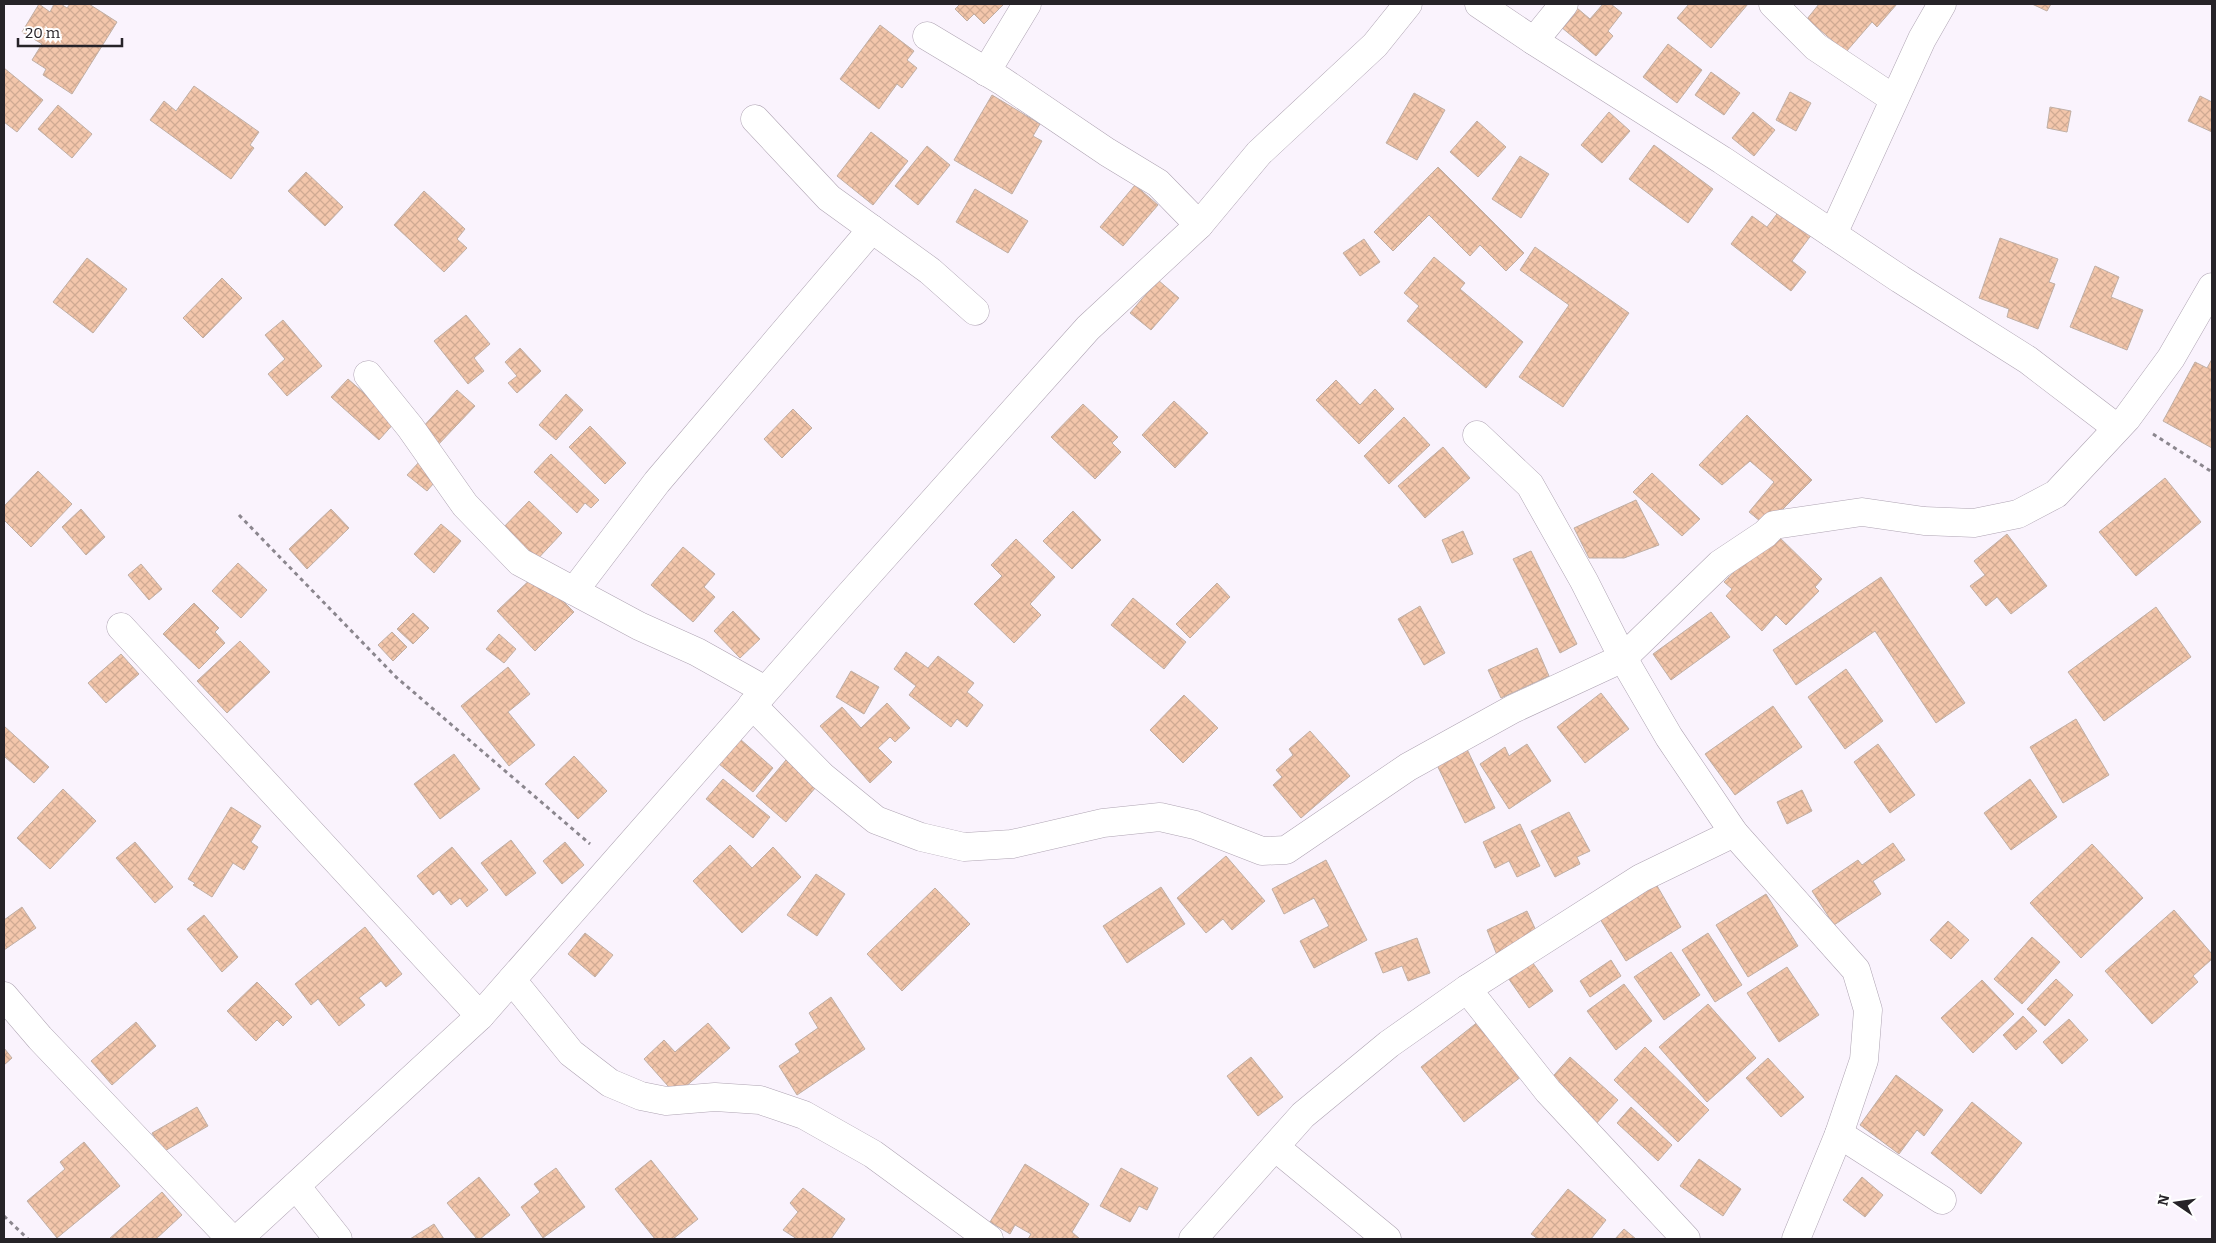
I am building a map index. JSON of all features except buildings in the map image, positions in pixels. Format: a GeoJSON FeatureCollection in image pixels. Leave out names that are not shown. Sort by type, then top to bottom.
{"type":"FeatureCollection","features":[{"type":"Feature","properties":{"kind":"street"},"geometry":{"type":"LineString","coordinates":[[986,72],[1027,4]]}},
{"type":"Feature","properties":{"kind":"street"},"geometry":{"type":"LineString","coordinates":[[238,1239],[480,1016],[758,698],[1088,328],[1199,225],[1259,153],[1375,45],[1408,4]]}},
{"type":"Feature","properties":{"kind":"street"},"geometry":{"type":"LineString","coordinates":[[1479,4],[1534,42],[1722,160],[1900,279],[2028,360],[2122,423]]}},
{"type":"Feature","properties":{"kind":"street"},"geometry":{"type":"LineString","coordinates":[[1534,42],[1564,4]]}},
{"type":"Feature","properties":{"kind":"street"},"geometry":{"type":"LineString","coordinates":[[1772,4],[1816,47],[1894,99]]}},
{"type":"Feature","properties":{"kind":"street"},"geometry":{"type":"LineString","coordinates":[[1833,234],[1922,39],[1942,4]]}},
{"type":"Feature","properties":{"kind":"street"},"geometry":{"type":"LineString","coordinates":[[927,36],[1158,183],[1199,225]]}},
{"type":"Feature","properties":{"kind":"street"},"geometry":{"type":"LineString","coordinates":[[754,119],[829,198],[930,271],[975,311]]}},
{"type":"Feature","properties":{"kind":"street"},"geometry":{"type":"LineString","coordinates":[[574,591],[657,482],[872,229]]}},
{"type":"Feature","properties":{"kind":"street"},"geometry":{"type":"LineString","coordinates":[[368,374],[410,427],[465,505],[520,562],[639,626],[698,652],[758,698],[822,776],[876,820],[921,837],[964,847],[1012,844],[1103,823],[1160,817],[1195,825],[1262,851],[1286,850],[1408,768],[1514,709],[1624,658],[1720,564],[1774,526],[1862,512],[1924,521],[1974,523],[2018,514],[2056,494],[2122,423],[2171,358],[2212,287]]}},
{"type":"Feature","properties":{"kind":"street"},"geometry":{"type":"LineString","coordinates":[[1477,435],[1530,485],[1584,581],[1624,658],[1669,736],[1734,833],[1856,970],[1868,1010],[1864,1060],[1838,1134],[1796,1239]]}},
{"type":"Feature","properties":{"kind":"street"},"geometry":{"type":"LineString","coordinates":[[121,627],[480,1016]]}},
{"type":"Feature","properties":{"kind":"street"},"geometry":{"type":"LineString","coordinates":[[1193,1239],[1303,1115],[1389,1044],[1467,989],[1641,878],[1734,833]]}},
{"type":"Feature","properties":{"kind":"street"},"geometry":{"type":"LineString","coordinates":[[512,980],[571,1053],[610,1083],[642,1096],[666,1101],[715,1097],[760,1100],[804,1115],[873,1154],[989,1239]]}},
{"type":"Feature","properties":{"kind":"street"},"geometry":{"type":"LineString","coordinates":[[1467,989],[1548,1091],[1686,1239]]}},
{"type":"Feature","properties":{"kind":"street"},"geometry":{"type":"LineString","coordinates":[[4,996],[40,1038],[231,1239]]}},
{"type":"Feature","properties":{"kind":"street"},"geometry":{"type":"LineString","coordinates":[[1838,1134],[1942,1200]]}},
{"type":"Feature","properties":{"kind":"street"},"geometry":{"type":"LineString","coordinates":[[1275,1147],[1387,1239]]}},
{"type":"Feature","properties":{"kind":"street"},"geometry":{"type":"LineString","coordinates":[[296,1186],[338,1239]]}},
{"type":"Feature","properties":{"kind":"path"},"geometry":{"type":"LineString","coordinates":[[2122,423],[2212,472]]}},
{"type":"Feature","properties":{"kind":"path"},"geometry":{"type":"LineString","coordinates":[[239,515],[396,677],[613,864]]}},
{"type":"Feature","properties":{"kind":"path"},"geometry":{"type":"LineString","coordinates":[[4,1216],[28,1239]]}}]}
